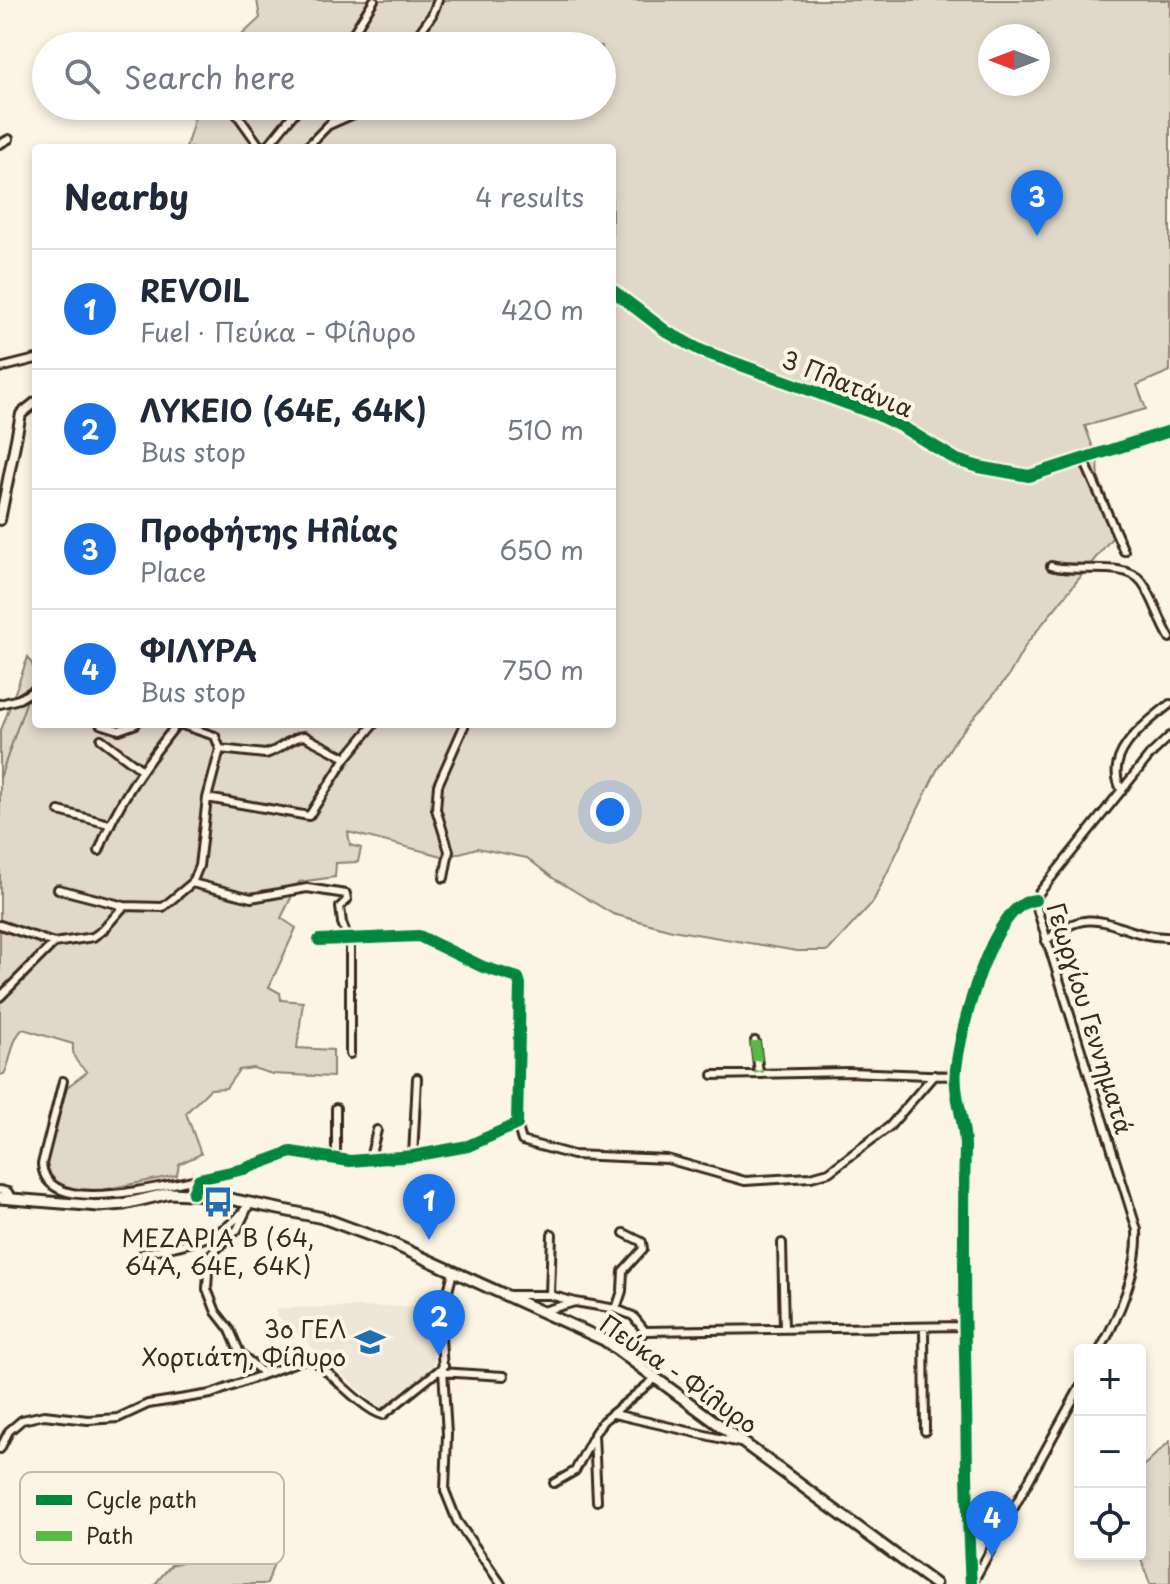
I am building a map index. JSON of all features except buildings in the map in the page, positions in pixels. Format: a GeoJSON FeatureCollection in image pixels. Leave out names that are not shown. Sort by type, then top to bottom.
{"type":"FeatureCollection","features":[{"type":"Feature","properties":{"kind":"main road","name":"Πεύκα - Φίλυρο"},"geometry":{"type":"LineString","coordinates":[[6,1198],[93,1206],[124,1204],[160,1194],[193,1193],[344,1225],[393,1244],[587,1330],[624,1354],[935,1584]]}},
{"type":"Feature","properties":{"kind":"street"},"geometry":{"type":"LineString","coordinates":[[354,32],[374,0]]}},
{"type":"Feature","properties":{"kind":"street"},"geometry":{"type":"LineString","coordinates":[[420,32],[438,0]]}},
{"type":"Feature","properties":{"kind":"street"},"geometry":{"type":"LineString","coordinates":[[242,120],[261,144]]}},
{"type":"Feature","properties":{"kind":"street"},"geometry":{"type":"LineString","coordinates":[[267,144],[288,120]]}},
{"type":"Feature","properties":{"kind":"street"},"geometry":{"type":"LineString","coordinates":[[310,144],[334,120]]}},
{"type":"Feature","properties":{"kind":"street"},"geometry":{"type":"LineString","coordinates":[[329,125],[340,120]]}},
{"type":"Feature","properties":{"kind":"street"},"geometry":{"type":"LineString","coordinates":[[0,144],[9,139]]}},
{"type":"Feature","properties":{"kind":"street","name":"3 Πλατάνια"},"geometry":{"type":"LineString","coordinates":[[616,293],[667,332],[702,351],[876,414],[957,460],[979,467],[1029,476],[1170,431]]}},
{"type":"Feature","properties":{"kind":"street"},"geometry":{"type":"LineString","coordinates":[[0,368],[32,360]]}},
{"type":"Feature","properties":{"kind":"street"},"geometry":{"type":"LineString","coordinates":[[0,520],[21,414],[32,405]]}},
{"type":"Feature","properties":{"kind":"street"},"geometry":{"type":"LineString","coordinates":[[1084,460],[1124,551]]}},
{"type":"Feature","properties":{"kind":"street"},"geometry":{"type":"LineString","coordinates":[[1051,566],[1093,571],[1118,569],[1134,575],[1142,582],[1170,638]]}},
{"type":"Feature","properties":{"kind":"street"},"geometry":{"type":"LineString","coordinates":[[0,704],[32,691]]}},
{"type":"Feature","properties":{"kind":"street"},"geometry":{"type":"LineString","coordinates":[[1122,791],[1118,770],[1125,747],[1145,724],[1170,704]]}},
{"type":"Feature","properties":{"kind":"street"},"geometry":{"type":"LineString","coordinates":[[99,851],[109,824],[142,770],[175,728]]}},
{"type":"Feature","properties":{"kind":"street"},"geometry":{"type":"LineString","coordinates":[[58,889],[124,906],[163,907],[192,883],[199,866],[207,798],[220,749],[215,736],[190,728]]}},
{"type":"Feature","properties":{"kind":"street"},"geometry":{"type":"LineString","coordinates":[[207,798],[309,816],[346,758],[371,728]]}},
{"type":"Feature","properties":{"kind":"street"},"geometry":{"type":"LineString","coordinates":[[444,878],[449,851],[436,809],[438,785],[463,728]]}},
{"type":"Feature","properties":{"kind":"street"},"geometry":{"type":"LineString","coordinates":[[220,749],[271,753],[297,736],[304,736],[346,758]]}},
{"type":"Feature","properties":{"kind":"street","name":"Γεωργίου Γεννηματά"},"geometry":{"type":"LineString","coordinates":[[1103,1344],[1131,1271],[1137,1230],[1035,900],[1150,755],[1170,736]]}},
{"type":"Feature","properties":{"kind":"street"},"geometry":{"type":"LineString","coordinates":[[101,739],[142,770]]}},
{"type":"Feature","properties":{"kind":"street"},"geometry":{"type":"LineString","coordinates":[[59,811],[109,824]]}},
{"type":"Feature","properties":{"kind":"street"},"geometry":{"type":"LineString","coordinates":[[192,883],[251,898],[307,888],[345,893],[347,900],[339,913],[350,940],[350,1054]]}},
{"type":"Feature","properties":{"kind":"street"},"geometry":{"type":"LineString","coordinates":[[971,1584],[965,1326],[965,1134],[955,1076],[970,1008],[989,950],[1012,913],[1026,902],[1035,900]]}},
{"type":"Feature","properties":{"kind":"street"},"geometry":{"type":"LineString","coordinates":[[0,925],[54,943],[93,937],[124,906]]}},
{"type":"Feature","properties":{"kind":"street"},"geometry":{"type":"LineString","coordinates":[[1046,941],[1068,925],[1089,920],[1144,934],[1170,937]]}},
{"type":"Feature","properties":{"kind":"street"},"geometry":{"type":"LineString","coordinates":[[319,940],[419,936],[483,967],[518,978],[517,1124],[522,1141],[573,1155],[667,1159],[745,1181],[800,1178],[829,1172],[882,1133],[934,1075]]}},
{"type":"Feature","properties":{"kind":"street"},"geometry":{"type":"LineString","coordinates":[[0,997],[54,943]]}},
{"type":"Feature","properties":{"kind":"street"},"geometry":{"type":"LineString","coordinates":[[755,1041],[759,1073]]}},
{"type":"Feature","properties":{"kind":"street"},"geometry":{"type":"LineString","coordinates":[[713,1075],[848,1072],[955,1076]]}},
{"type":"Feature","properties":{"kind":"street"},"geometry":{"type":"LineString","coordinates":[[413,1156],[417,1078]]}},
{"type":"Feature","properties":{"kind":"street"},"geometry":{"type":"LineString","coordinates":[[63,1081],[42,1164],[44,1177],[49,1183],[67,1194],[108,1194],[199,1179],[244,1169],[291,1152],[369,1162],[413,1156],[468,1146],[517,1124]]}},
{"type":"Feature","properties":{"kind":"street"},"geometry":{"type":"LineString","coordinates":[[336,1108],[336,1160]]}},
{"type":"Feature","properties":{"kind":"street"},"geometry":{"type":"LineString","coordinates":[[369,1162],[377,1130]]}},
{"type":"Feature","properties":{"kind":"street"},"geometry":{"type":"LineString","coordinates":[[193,1193],[199,1179]]}},
{"type":"Feature","properties":{"kind":"street"},"geometry":{"type":"LineString","coordinates":[[0,1190],[8,1192],[6,1198]]}},
{"type":"Feature","properties":{"kind":"street"},"geometry":{"type":"LineString","coordinates":[[143,1253],[216,1234],[237,1219],[250,1203]]}},
{"type":"Feature","properties":{"kind":"street"},"geometry":{"type":"LineString","coordinates":[[250,1203],[237,1230],[209,1256],[207,1289],[216,1312],[230,1330],[239,1351],[264,1374]]}},
{"type":"Feature","properties":{"kind":"street"},"geometry":{"type":"LineString","coordinates":[[616,1309],[622,1291],[623,1271],[643,1249],[642,1242],[624,1233]]}},
{"type":"Feature","properties":{"kind":"street"},"geometry":{"type":"LineString","coordinates":[[550,1295],[552,1234]]}},
{"type":"Feature","properties":{"kind":"street"},"geometry":{"type":"LineString","coordinates":[[782,1243],[784,1329]]}},
{"type":"Feature","properties":{"kind":"street"},"geometry":{"type":"LineString","coordinates":[[453,1272],[441,1315],[446,1499],[473,1547],[501,1584]]}},
{"type":"Feature","properties":{"kind":"street"},"geometry":{"type":"LineString","coordinates":[[503,1294],[550,1295],[616,1309],[633,1316],[645,1331]]}},
{"type":"Feature","properties":{"kind":"street"},"geometry":{"type":"LineString","coordinates":[[543,1311],[575,1302]]}},
{"type":"Feature","properties":{"kind":"street"},"geometry":{"type":"LineString","coordinates":[[624,1354],[645,1331],[965,1326]]}},
{"type":"Feature","properties":{"kind":"street"},"geometry":{"type":"LineString","coordinates":[[924,1327],[925,1431]]}},
{"type":"Feature","properties":{"kind":"street"},"geometry":{"type":"LineString","coordinates":[[0,1449],[9,1431],[22,1420],[44,1415],[88,1420],[118,1418],[148,1404],[211,1394],[305,1359],[316,1362],[375,1413],[383,1415],[441,1370],[504,1376]]}},
{"type":"Feature","properties":{"kind":"street"},"geometry":{"type":"LineString","coordinates":[[554,1483],[575,1471],[603,1421],[656,1378]]}},
{"type":"Feature","properties":{"kind":"street"},"geometry":{"type":"LineString","coordinates":[[971,1584],[1074,1398]]}},
{"type":"Feature","properties":{"kind":"street"},"geometry":{"type":"LineString","coordinates":[[614,1414],[748,1445]]}},
{"type":"Feature","properties":{"kind":"street"},"geometry":{"type":"LineString","coordinates":[[594,1434],[597,1501]]}},
{"type":"Feature","properties":{"kind":"shaded area"},"geometry":{"type":"Polygon","coordinates":[[[257,0],[1170,0],[1170,371],[1137,385],[1146,409],[1085,426],[1098,461],[1099,479],[1119,529],[1027,643],[1008,677],[955,740],[938,768],[873,902],[828,951],[797,951],[672,930],[613,914],[553,878],[527,858],[477,848],[446,857],[348,832],[350,845],[361,848],[358,862],[336,863],[335,877],[299,882],[281,918],[296,928],[269,987],[280,993],[281,1000],[303,1002],[297,1048],[333,1050],[333,1077],[272,1074],[253,1068],[239,1070],[226,1088],[210,1089],[186,1113],[201,1154],[179,1164],[177,1175],[102,1190],[66,1189],[53,1181],[46,1162],[67,1087],[87,1072],[76,1060],[73,1044],[23,1029],[16,1038],[4,1074],[0,1075],[0,733],[28,657],[32,664],[32,728],[616,728],[616,144],[187,144],[194,120],[616,120],[616,32],[245,32],[260,18],[257,0]]]}},
{"type":"Feature","properties":{"kind":"shaded area","name":"3ο ΓΕΛ Χορτιάτη, Φίλυρο"},"geometry":{"type":"Polygon","coordinates":[[[434,1306],[434,1370],[384,1412],[276,1315],[276,1308],[434,1306]]]}},
{"type":"Feature","properties":{"kind":"shaded area"},"geometry":{"type":"Polygon","coordinates":[[[1170,1441],[1170,1584],[1150,1584],[1141,1560],[1146,1560],[1146,1463],[1170,1441]]]}},
{"type":"Feature","properties":{"kind":"shaded area"},"geometry":{"type":"Polygon","coordinates":[[[274,1564],[267,1584],[155,1584],[171,1565],[274,1564]]]}},
{"type":"Feature","properties":{"kind":"waterway"},"geometry":{"type":"LineString","coordinates":[[0,778],[29,694]]}},
{"type":"Feature","properties":{"kind":"marked path"},"geometry":{"type":"LineString","coordinates":[[755,1041],[759,1073]]}},
{"type":"Feature","properties":{"kind":"cycle path"},"geometry":{"type":"LineString","coordinates":[[616,293],[667,332],[702,351],[876,414],[957,460],[979,467],[1029,476],[1170,431]]}},
{"type":"Feature","properties":{"kind":"cycle path"},"geometry":{"type":"LineString","coordinates":[[971,1584],[964,1306],[965,1147],[956,1069],[971,1000],[992,945],[1005,922],[1019,907],[1035,900]]}},
{"type":"Feature","properties":{"kind":"cycle path"},"geometry":{"type":"LineString","coordinates":[[193,1193],[199,1179],[244,1169],[291,1152],[350,1161],[413,1156],[468,1146],[517,1124],[518,978],[483,967],[419,936],[319,940]]}},
{"type":"Feature","properties":{"kind":"place","name":"Προφήτης Ηλίας"},"geometry":{"type":"Point","coordinates":[1037,236]}},
{"type":"Feature","properties":{"kind":"place","name":"ΜΕΖΑΡΙΑ B (64, 64Α, 64Ε, 64Κ)"},"geometry":{"type":"Point","coordinates":[218,1202]}},
{"type":"Feature","properties":{"kind":"place","name":"REVOIL"},"geometry":{"type":"Point","coordinates":[429,1240]}},
{"type":"Feature","properties":{"kind":"place","name":"3ο ΓΕΛ Χορτιάτη, Φίλυρο"},"geometry":{"type":"Point","coordinates":[370,1342]}},
{"type":"Feature","properties":{"kind":"place","name":"ΛΥΚΕΙΟ (64Ε, 64Κ)"},"geometry":{"type":"Point","coordinates":[439,1356]}},
{"type":"Feature","properties":{"kind":"place","name":"ΦΙΛΥΡΑ"},"geometry":{"type":"Point","coordinates":[992,1557]}}]}
